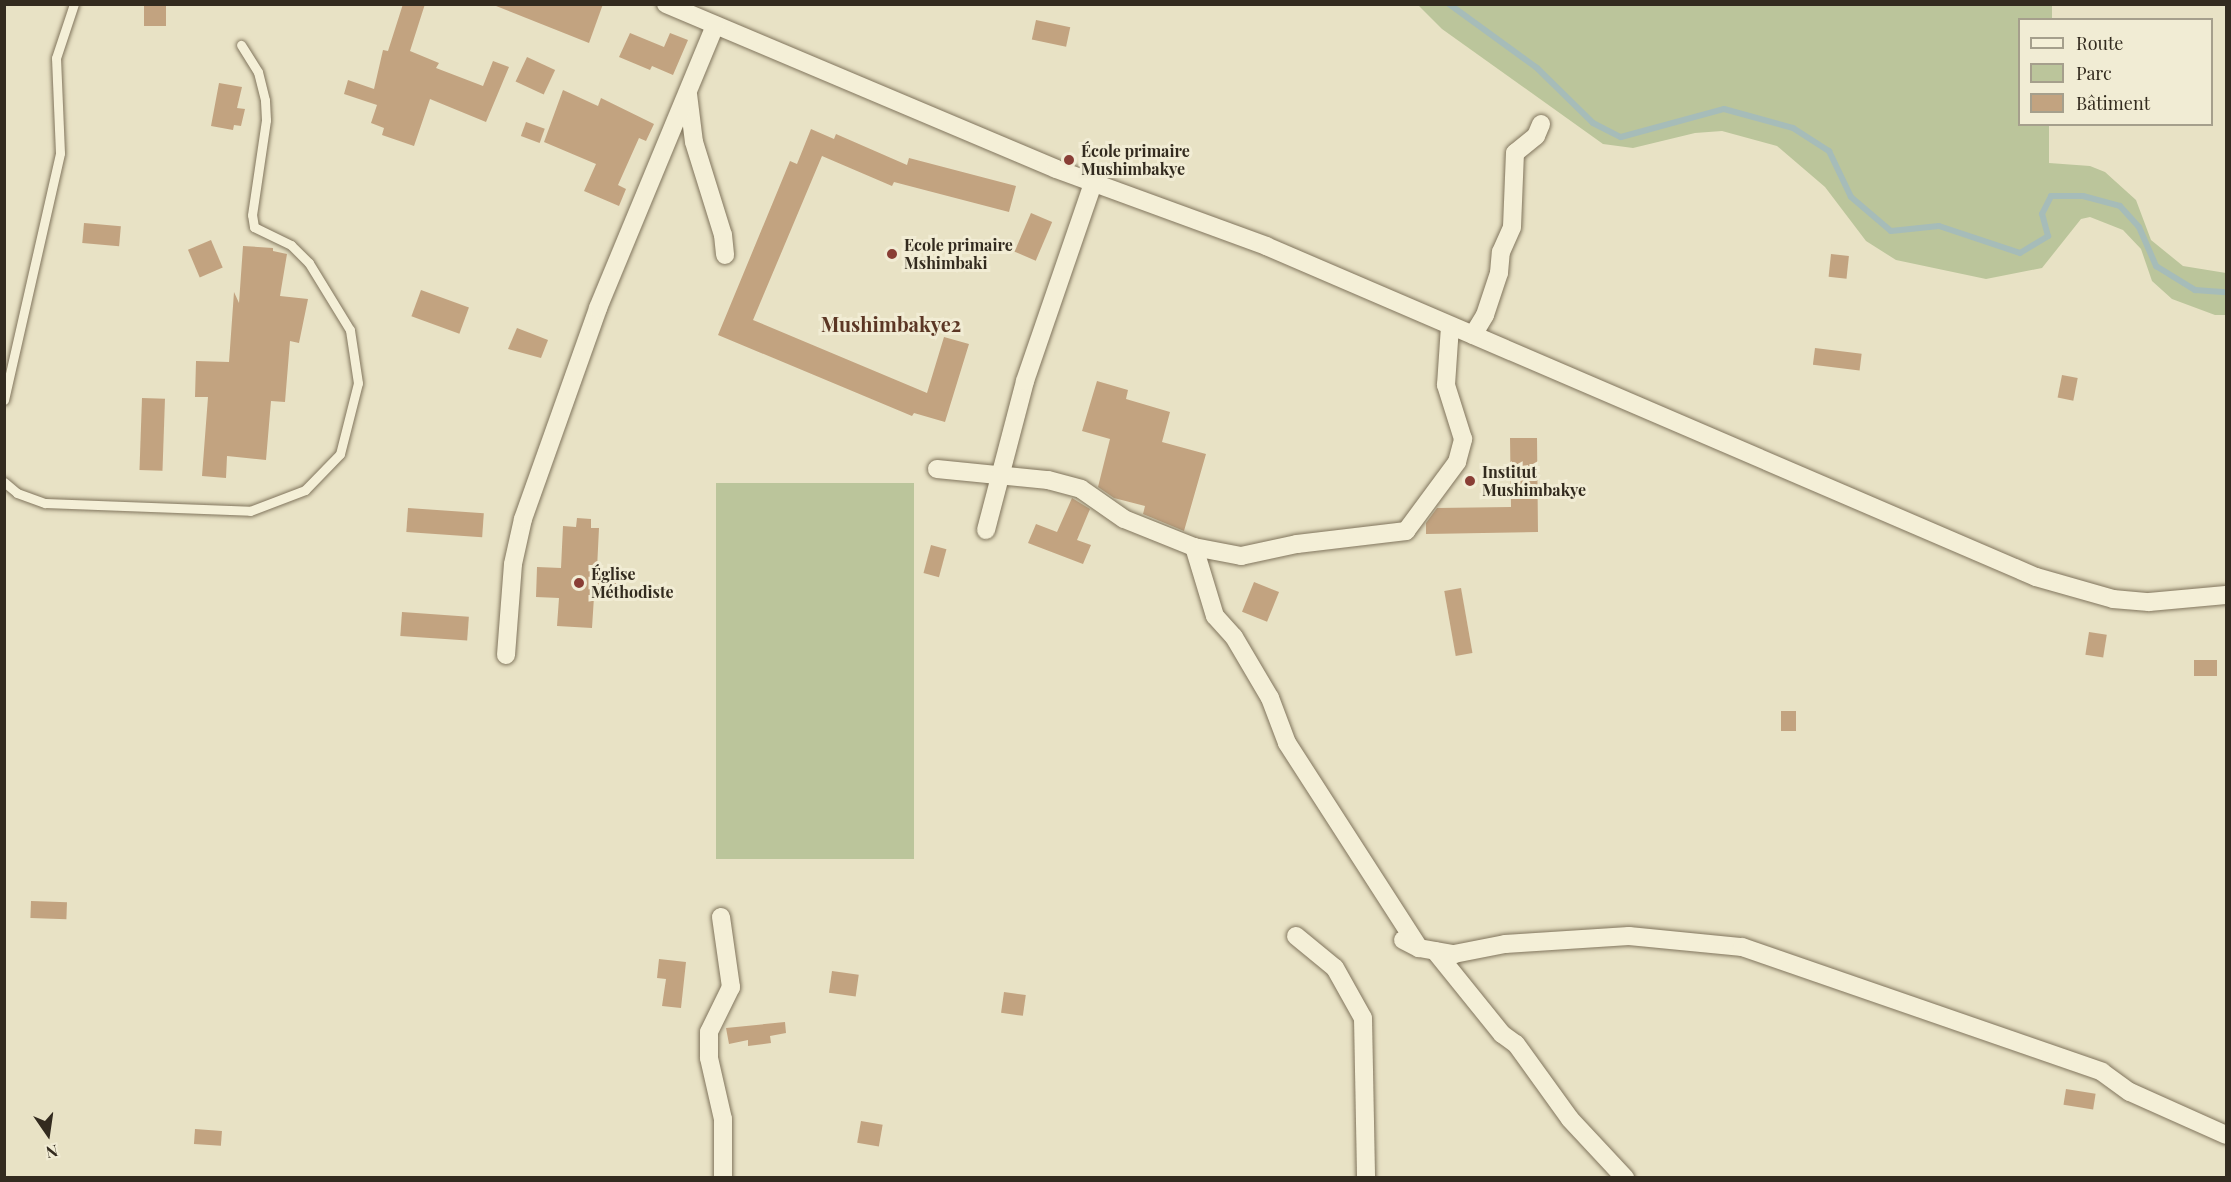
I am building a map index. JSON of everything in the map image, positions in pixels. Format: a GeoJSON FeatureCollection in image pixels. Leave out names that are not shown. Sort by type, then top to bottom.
{"type":"FeatureCollection","features":[{"type":"Feature","properties":{"kind":"street"},"geometry":{"type":"LineString","coordinates":[[666,4],[1094,181],[1266,246],[2065,588],[2113,599],[2149,602],[2226,595]]}},
{"type":"Feature","properties":{"kind":"street"},"geometry":{"type":"LineString","coordinates":[[507,655],[513,564],[523,519],[598,308],[715,25]]}},
{"type":"Feature","properties":{"kind":"street"},"geometry":{"type":"LineString","coordinates":[[688,92],[694,142],[723,235],[725,255]]}},
{"type":"Feature","properties":{"kind":"street"},"geometry":{"type":"LineString","coordinates":[[1473,335],[1485,315],[1499,273],[1501,252],[1512,227],[1515,153],[1536,136],[1541,124]]}},
{"type":"Feature","properties":{"kind":"street"},"geometry":{"type":"LineString","coordinates":[[986,530],[1025,381],[1094,181]]}},
{"type":"Feature","properties":{"kind":"street"},"geometry":{"type":"LineString","coordinates":[[937,469],[1048,480],[1081,489],[1124,519],[1194,547],[1241,556],[1298,544],[1406,531],[1457,462],[1462,439],[1446,385],[1450,326]]}},
{"type":"Feature","properties":{"kind":"street"},"geometry":{"type":"LineString","coordinates":[[1194,547],[1215,616],[1234,637],[1270,698],[1287,743],[1427,949],[1502,1034],[1516,1044],[1570,1119],[1625,1178]]}},
{"type":"Feature","properties":{"kind":"street"},"geometry":{"type":"LineString","coordinates":[[721,917],[731,987],[709,1032],[709,1058],[723,1119],[723,1178]]}},
{"type":"Feature","properties":{"kind":"street"},"geometry":{"type":"LineString","coordinates":[[1296,936],[1335,968],[1363,1018],[1366,1178]]}},
{"type":"Feature","properties":{"kind":"street"},"geometry":{"type":"LineString","coordinates":[[1402,940],[1427,949],[1454,954],[1505,944],[1629,936],[1742,948],[2102,1072],[2130,1092],[2226,1135]]}},
{"type":"Feature","properties":{"kind":"lane"},"geometry":{"type":"LineString","coordinates":[[4,400],[60,153],[56,58],[74,4]]}},
{"type":"Feature","properties":{"kind":"lane"},"geometry":{"type":"LineString","coordinates":[[4,482],[17,493],[45,503],[250,511],[305,490],[340,454],[358,383],[351,330],[309,263],[291,245],[254,226],[252,215],[266,120],[265,100],[258,72],[241,45]]}},
{"type":"Feature","properties":{"kind":"green space"},"geometry":{"type":"Polygon","coordinates":[[[1418,5],[2052,5],[2052,18],[2018,18],[2018,126],[2049,126],[2049,163],[2090,166],[2105,172],[2136,200],[2151,240],[2183,266],[2226,273],[2226,315],[2215,315],[2172,299],[2152,281],[2141,249],[2123,230],[2090,217],[2081,219],[2042,268],[1986,279],[1896,260],[1866,241],[1825,187],[1777,146],[1722,131],[1695,133],[1633,148],[1603,144],[1442,29],[1418,5]]]}},
{"type":"Feature","properties":{"kind":"green space"},"geometry":{"type":"Polygon","coordinates":[[[716,483],[914,483],[914,859],[716,859],[716,483]]]}},
{"type":"Feature","properties":{"kind":"building"},"geometry":{"type":"Polygon","coordinates":[[[144,4],[166,4],[166,26],[144,26],[144,4]]]}},
{"type":"Feature","properties":{"kind":"building"},"geometry":{"type":"Polygon","coordinates":[[[403,4],[425,4],[410,51],[439,63],[436,68],[483,86],[493,61],[509,67],[486,122],[430,99],[414,146],[382,135],[384,128],[371,123],[377,105],[344,94],[348,80],[374,89],[383,50],[388,51],[403,4]]]}},
{"type":"Feature","properties":{"kind":"building"},"geometry":{"type":"Polygon","coordinates":[[[491,4],[603,4],[589,43],[491,4]]]}},
{"type":"Feature","properties":{"kind":"building"},"geometry":{"type":"Polygon","coordinates":[[[1036,20],[1070,27],[1066,47],[1032,40],[1036,20]]]}},
{"type":"Feature","properties":{"kind":"building"},"geometry":{"type":"Polygon","coordinates":[[[630,33],[664,47],[670,33],[688,40],[673,75],[652,66],[650,70],[619,57],[630,33]]]}},
{"type":"Feature","properties":{"kind":"building"},"geometry":{"type":"Polygon","coordinates":[[[527,57],[555,70],[544,95],[516,81],[527,57]]]}},
{"type":"Feature","properties":{"kind":"building"},"geometry":{"type":"Polygon","coordinates":[[[219,83],[242,87],[237,108],[245,109],[241,126],[234,125],[233,130],[211,126],[219,83]]]}},
{"type":"Feature","properties":{"kind":"building"},"geometry":{"type":"Polygon","coordinates":[[[563,90],[598,106],[601,98],[654,124],[646,141],[639,138],[618,185],[626,189],[619,206],[584,191],[596,164],[544,142],[563,90]]]}},
{"type":"Feature","properties":{"kind":"building"},"geometry":{"type":"Polygon","coordinates":[[[526,122],[545,129],[540,143],[521,136],[526,122]]]}},
{"type":"Feature","properties":{"kind":"building"},"geometry":{"type":"Polygon","coordinates":[[[811,129],[834,139],[836,134],[907,165],[909,158],[1016,186],[1009,212],[894,182],[892,186],[822,156],[753,320],[927,393],[944,337],[969,344],[945,422],[914,413],[912,416],[718,335],[790,161],[797,164],[811,129]]]}},
{"type":"Feature","properties":{"kind":"building"},"geometry":{"type":"Polygon","coordinates":[[[1031,213],[1052,222],[1036,261],[1015,252],[1031,213]]]}},
{"type":"Feature","properties":{"kind":"building"},"geometry":{"type":"Polygon","coordinates":[[[84,223],[121,226],[119,246],[82,243],[84,223]]]}},
{"type":"Feature","properties":{"kind":"building"},"geometry":{"type":"Polygon","coordinates":[[[211,240],[223,268],[200,277],[188,250],[211,240]]]}},
{"type":"Feature","properties":{"kind":"building"},"geometry":{"type":"Polygon","coordinates":[[[243,246],[273,248],[273,251],[287,254],[280,296],[308,299],[299,343],[290,341],[285,402],[271,401],[266,460],[227,456],[226,478],[202,476],[208,397],[195,397],[196,361],[229,362],[234,292],[239,303],[243,246]]]}},
{"type":"Feature","properties":{"kind":"building"},"geometry":{"type":"Polygon","coordinates":[[[1831,254],[1849,256],[1846,279],[1829,277],[1831,254]]]}},
{"type":"Feature","properties":{"kind":"building"},"geometry":{"type":"Polygon","coordinates":[[[421,290],[469,307],[459,334],[411,316],[421,290]]]}},
{"type":"Feature","properties":{"kind":"building"},"geometry":{"type":"Polygon","coordinates":[[[517,328],[548,340],[541,358],[508,349],[517,328]]]}},
{"type":"Feature","properties":{"kind":"building"},"geometry":{"type":"Polygon","coordinates":[[[1815,348],[1862,354],[1860,371],[1813,365],[1815,348]]]}},
{"type":"Feature","properties":{"kind":"building"},"geometry":{"type":"Polygon","coordinates":[[[2062,375],[2078,378],[2073,401],[2058,398],[2062,375]]]}},
{"type":"Feature","properties":{"kind":"building"},"geometry":{"type":"Polygon","coordinates":[[[1097,381],[1128,390],[1126,399],[1170,412],[1162,442],[1206,454],[1184,531],[1143,514],[1145,506],[1114,498],[1098,487],[1110,439],[1082,431],[1097,381]]]}},
{"type":"Feature","properties":{"kind":"building"},"geometry":{"type":"Polygon","coordinates":[[[142,398],[165,399],[162,471],[139,470],[142,398]]]}},
{"type":"Feature","properties":{"kind":"building"},"geometry":{"type":"Polygon","coordinates":[[[1510,438],[1537,438],[1538,532],[1426,534],[1426,523],[1437,508],[1511,507],[1510,438]]]}},
{"type":"Feature","properties":{"kind":"building"},"geometry":{"type":"Polygon","coordinates":[[[1072,498],[1090,509],[1077,540],[1091,545],[1083,564],[1028,543],[1036,524],[1057,532],[1072,498]]]}},
{"type":"Feature","properties":{"kind":"building"},"geometry":{"type":"Polygon","coordinates":[[[408,508],[484,513],[482,537],[406,532],[408,508]]]}},
{"type":"Feature","properties":{"kind":"building","name":"Église Méthodiste"},"geometry":{"type":"Polygon","coordinates":[[[577,518],[591,519],[591,528],[599,528],[597,569],[622,570],[620,598],[594,597],[592,628],[557,626],[559,598],[536,597],[537,567],[561,568],[563,526],[576,527],[577,518]]]}},
{"type":"Feature","properties":{"kind":"building"},"geometry":{"type":"Polygon","coordinates":[[[931,545],[946,549],[939,577],[923,573],[931,545]]]}},
{"type":"Feature","properties":{"kind":"building"},"geometry":{"type":"Polygon","coordinates":[[[1254,582],[1279,592],[1267,622],[1242,612],[1254,582]]]}},
{"type":"Feature","properties":{"kind":"building"},"geometry":{"type":"Polygon","coordinates":[[[1461,588],[1472,653],[1456,656],[1444,591],[1461,588]]]}},
{"type":"Feature","properties":{"kind":"building"},"geometry":{"type":"Polygon","coordinates":[[[402,612],[469,617],[467,641],[400,636],[402,612]]]}},
{"type":"Feature","properties":{"kind":"building"},"geometry":{"type":"Polygon","coordinates":[[[2089,632],[2107,635],[2103,658],[2085,655],[2089,632]]]}},
{"type":"Feature","properties":{"kind":"building"},"geometry":{"type":"Polygon","coordinates":[[[2194,660],[2217,660],[2217,676],[2194,676],[2194,660]]]}},
{"type":"Feature","properties":{"kind":"building"},"geometry":{"type":"Polygon","coordinates":[[[1781,711],[1796,711],[1796,731],[1781,731],[1781,711]]]}},
{"type":"Feature","properties":{"kind":"building"},"geometry":{"type":"Polygon","coordinates":[[[31,901],[67,902],[66,919],[30,918],[31,901]]]}},
{"type":"Feature","properties":{"kind":"building"},"geometry":{"type":"Polygon","coordinates":[[[659,959],[686,962],[681,1008],[662,1006],[666,979],[657,978],[659,959]]]}},
{"type":"Feature","properties":{"kind":"building"},"geometry":{"type":"Polygon","coordinates":[[[832,971],[859,975],[856,997],[829,993],[832,971]]]}},
{"type":"Feature","properties":{"kind":"building"},"geometry":{"type":"Polygon","coordinates":[[[1004,992],[1026,995],[1023,1016],[1001,1013],[1004,992]]]}},
{"type":"Feature","properties":{"kind":"building"},"geometry":{"type":"Polygon","coordinates":[[[785,1022],[786,1033],[770,1036],[771,1043],[748,1046],[748,1040],[729,1044],[726,1028],[785,1022]]]}},
{"type":"Feature","properties":{"kind":"building"},"geometry":{"type":"Polygon","coordinates":[[[2066,1089],[2096,1094],[2093,1109],[2063,1105],[2066,1089]]]}},
{"type":"Feature","properties":{"kind":"building"},"geometry":{"type":"Polygon","coordinates":[[[861,1121],[883,1125],[879,1146],[857,1143],[861,1121]]]}},
{"type":"Feature","properties":{"kind":"building"},"geometry":{"type":"Polygon","coordinates":[[[195,1129],[222,1131],[221,1146],[194,1144],[195,1129]]]}},
{"type":"Feature","properties":{"kind":"waterway"},"geometry":{"type":"LineString","coordinates":[[1449,4],[1537,68],[1593,123],[1621,137],[1724,109],[1793,128],[1829,151],[1851,197],[1891,231],[1939,226],[2020,253],[2048,236],[2042,214],[2051,196],[2083,196],[2120,206],[2139,227],[2156,266],[2195,290],[2226,292]]}},
{"type":"Feature","properties":{"kind":"place","name":"École primaire Mushimbakye"},"geometry":{"type":"Point","coordinates":[1069,160]}},
{"type":"Feature","properties":{"kind":"place","name":"Ecole primaire Mshimbaki"},"geometry":{"type":"Point","coordinates":[892,254]}},
{"type":"Feature","properties":{"kind":"place","name":"Institut Mushimbakye"},"geometry":{"type":"Point","coordinates":[1470,481]}},
{"type":"Feature","properties":{"kind":"place","name":"Église Méthodiste"},"geometry":{"type":"Point","coordinates":[579,583]}},
{"type":"Feature","properties":{"kind":"district","name":"Mushimbakye2"},"geometry":{"type":"Point","coordinates":[891,323]}}]}
